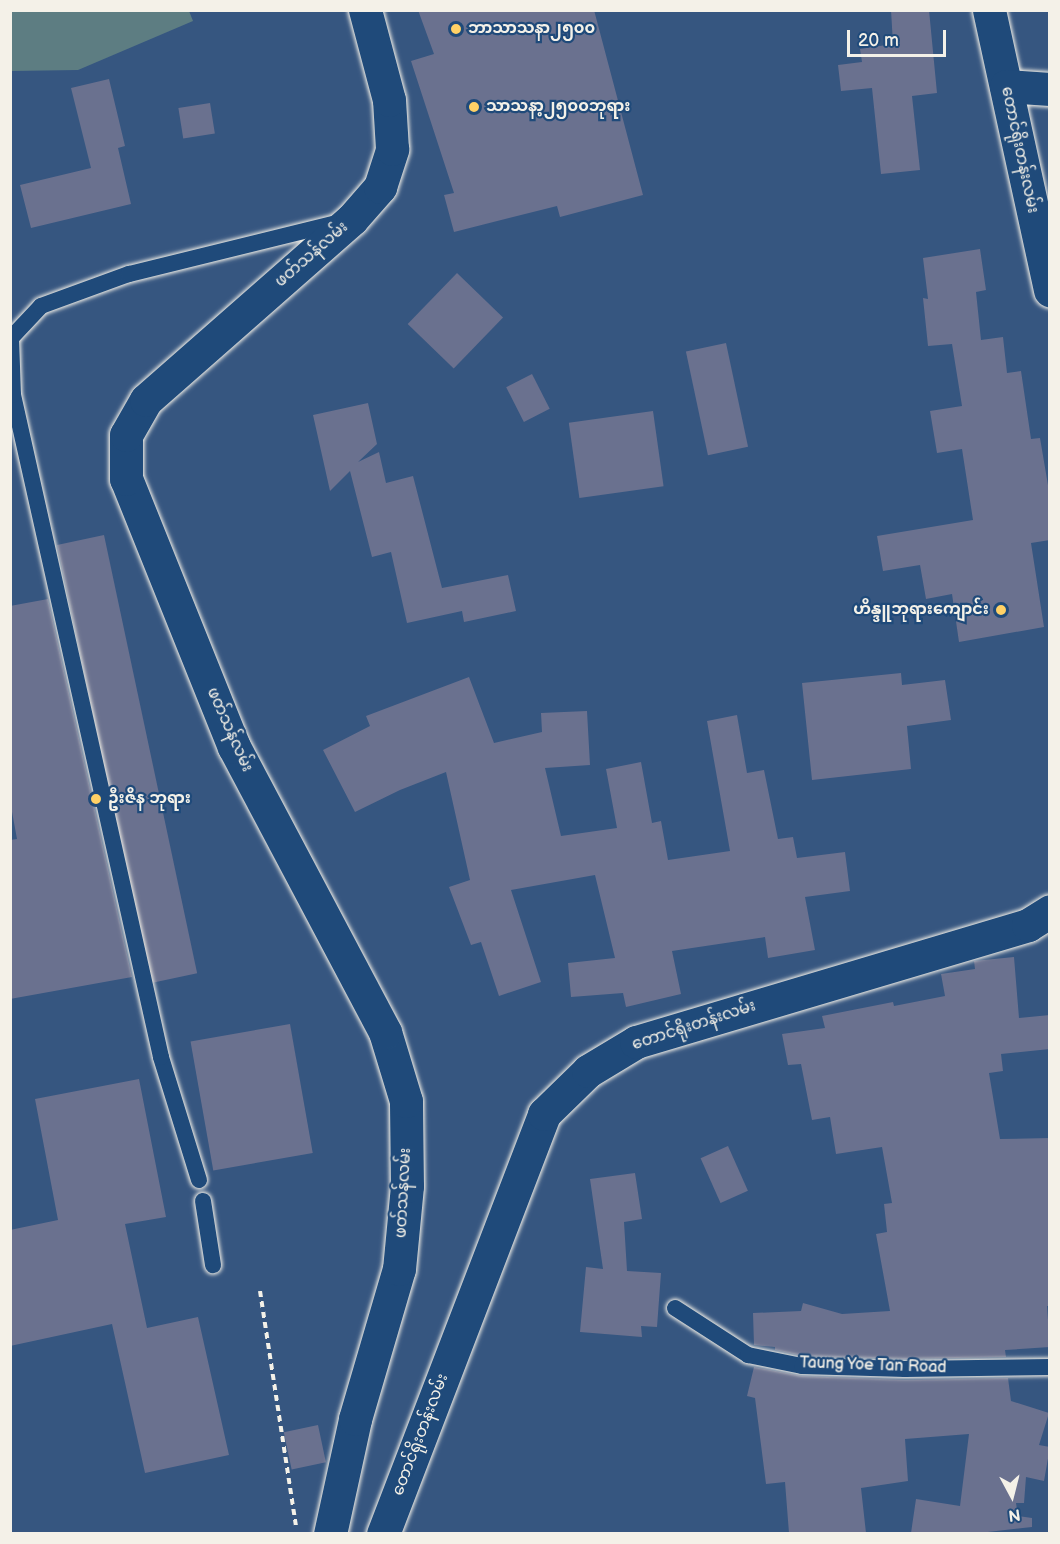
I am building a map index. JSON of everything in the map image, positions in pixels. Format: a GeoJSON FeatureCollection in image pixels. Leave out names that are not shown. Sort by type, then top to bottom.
{"type":"FeatureCollection","features":[{"type":"Feature","properties":{"kind":"street","name":"ဖတ်သန်လမ်း"},"geometry":{"type":"LineString","coordinates":[[330,1533],[355,1419],[399,1269],[407,1186],[406,1101],[385,1032],[229,736],[126,479],[126,435],[146,400],[352,219],[380,187],[392,149],[389,100],[365,10]]}},
{"type":"Feature","properties":{"kind":"street","name":"တောင်ရိုးတန်းလမ်း"},"geometry":{"type":"LineString","coordinates":[[989,10],[1050,290]]}},
{"type":"Feature","properties":{"kind":"street"},"geometry":{"type":"LineString","coordinates":[[1006,86],[1050,89]]}},
{"type":"Feature","properties":{"kind":"street","name":"တောင်ရိုးတန်းလမ်း"},"geometry":{"type":"LineString","coordinates":[[383,1533],[544,1114],[588,1071],[636,1042],[1028,926],[1050,910]]}},
{"type":"Feature","properties":{"kind":"lane"},"geometry":{"type":"LineString","coordinates":[[199,1180],[161,1057],[13,395],[11,338],[41,306],[129,274],[352,219]]}},
{"type":"Feature","properties":{"kind":"lane"},"geometry":{"type":"LineString","coordinates":[[203,1201],[213,1265]]}},
{"type":"Feature","properties":{"kind":"lane","name":"Taung Yoe Tan Road"},"geometry":{"type":"LineString","coordinates":[[675,1308],[748,1355],[802,1366],[905,1369],[1050,1367]]}},
{"type":"Feature","properties":{"kind":"path"},"geometry":{"type":"LineString","coordinates":[[260,1291],[297,1533]]}},
{"type":"Feature","properties":{"kind":"green space"},"geometry":{"type":"Polygon","coordinates":[[[10,11],[189,11],[193,21],[78,70],[11,71],[10,11]]]}},
{"type":"Feature","properties":{"kind":"building"},"geometry":{"type":"Polygon","coordinates":[[[418,10],[594,10],[643,195],[560,217],[557,206],[454,232],[444,195],[454,193],[411,61],[434,54],[418,10]]]}},
{"type":"Feature","properties":{"kind":"building"},"geometry":{"type":"Polygon","coordinates":[[[891,10],[929,10],[937,93],[912,96],[920,170],[881,174],[872,88],[841,91],[838,65],[862,62],[860,49],[893,44],[891,10]]]}},
{"type":"Feature","properties":{"kind":"building"},"geometry":{"type":"Polygon","coordinates":[[[109,79],[125,146],[118,148],[131,204],[31,228],[20,185],[91,168],[71,88],[109,79]]]}},
{"type":"Feature","properties":{"kind":"building"},"geometry":{"type":"Polygon","coordinates":[[[210,103],[215,134],[183,139],[178,108],[210,103]]]}},
{"type":"Feature","properties":{"kind":"building"},"geometry":{"type":"Polygon","coordinates":[[[980,249],[986,290],[976,292],[981,340],[1003,337],[1007,373],[1021,371],[1031,439],[1040,438],[1050,497],[1050,540],[1031,543],[1044,627],[959,642],[952,594],[926,599],[920,565],[883,571],[877,536],[973,520],[962,449],[937,453],[930,411],[962,406],[952,344],[928,346],[923,298],[928,299],[923,258],[980,249]]]}},
{"type":"Feature","properties":{"kind":"building"},"geometry":{"type":"Polygon","coordinates":[[[457,273],[503,317],[454,369],[408,324],[457,273]]]}},
{"type":"Feature","properties":{"kind":"building"},"geometry":{"type":"Polygon","coordinates":[[[726,343],[748,447],[708,455],[686,352],[726,343]]]}},
{"type":"Feature","properties":{"kind":"building"},"geometry":{"type":"Polygon","coordinates":[[[532,374],[550,409],[524,422],[506,387],[532,374]]]}},
{"type":"Feature","properties":{"kind":"building"},"geometry":{"type":"Polygon","coordinates":[[[368,403],[377,444],[358,462],[379,452],[386,483],[413,476],[442,588],[508,575],[516,611],[464,622],[462,611],[407,623],[391,552],[372,557],[350,471],[330,491],[313,415],[368,403]]]}},
{"type":"Feature","properties":{"kind":"building"},"geometry":{"type":"Polygon","coordinates":[[[653,411],[664,486],[579,498],[569,423],[653,411]]]}},
{"type":"Feature","properties":{"kind":"building"},"geometry":{"type":"Polygon","coordinates":[[[104,535],[197,973],[150,983],[57,545],[104,535]]]}},
{"type":"Feature","properties":{"kind":"building"},"geometry":{"type":"Polygon","coordinates":[[[48,599],[132,977],[10,999],[10,840],[17,839],[10,801],[10,606],[48,599]]]}},
{"type":"Feature","properties":{"kind":"building"},"geometry":{"type":"Polygon","coordinates":[[[901,673],[902,685],[945,680],[951,720],[907,726],[911,769],[812,780],[802,683],[901,673]]]}},
{"type":"Feature","properties":{"kind":"building"},"geometry":{"type":"Polygon","coordinates":[[[469,677],[494,743],[542,732],[541,713],[587,711],[590,765],[545,768],[561,836],[617,828],[606,769],[641,762],[652,823],[661,821],[668,860],[730,851],[707,721],[737,715],[747,773],[764,770],[778,839],[793,837],[797,858],[845,852],[850,891],[805,897],[815,950],[768,958],[765,937],[672,951],[681,994],[626,1007],[623,993],[571,997],[568,963],[615,958],[595,875],[511,890],[541,982],[499,996],[481,942],[471,945],[449,887],[470,880],[446,772],[400,790],[355,812],[323,750],[370,726],[366,716],[469,677]]]}},
{"type":"Feature","properties":{"kind":"building"},"geometry":{"type":"Polygon","coordinates":[[[1014,957],[1019,1018],[1050,1015],[1050,1049],[1001,1054],[1003,1071],[989,1073],[1000,1139],[1050,1138],[1050,1306],[1047,1306],[1050,1347],[1005,1350],[1006,1357],[905,1359],[803,1356],[775,1350],[775,1347],[754,1345],[753,1313],[801,1311],[803,1303],[842,1314],[890,1311],[876,1234],[887,1232],[884,1204],[892,1203],[882,1147],[836,1154],[830,1117],[812,1120],[801,1064],[788,1065],[782,1034],[825,1028],[822,1016],[893,1002],[894,1006],[945,996],[941,974],[975,969],[974,961],[1014,957]]]}},
{"type":"Feature","properties":{"kind":"building"},"geometry":{"type":"Polygon","coordinates":[[[290,1024],[313,1153],[213,1171],[191,1042],[290,1024]]]}},
{"type":"Feature","properties":{"kind":"building"},"geometry":{"type":"Polygon","coordinates":[[[139,1079],[166,1217],[125,1224],[147,1328],[198,1317],[229,1455],[145,1473],[112,1324],[10,1346],[10,1230],[58,1220],[35,1099],[139,1079]]]}},
{"type":"Feature","properties":{"kind":"building"},"geometry":{"type":"Polygon","coordinates":[[[728,1146],[748,1191],[721,1203],[701,1158],[728,1146]]]}},
{"type":"Feature","properties":{"kind":"building"},"geometry":{"type":"Polygon","coordinates":[[[635,1173],[642,1219],[624,1222],[627,1271],[661,1273],[657,1327],[641,1326],[642,1337],[580,1332],[586,1267],[603,1269],[590,1179],[635,1173]]]}},
{"type":"Feature","properties":{"kind":"building"},"geometry":{"type":"Polygon","coordinates":[[[754,1367],[802,1376],[905,1380],[1008,1378],[1011,1401],[1049,1413],[1039,1445],[1050,1447],[1044,1481],[1026,1477],[1024,1503],[1016,1503],[1018,1516],[1032,1518],[1032,1527],[979,1533],[911,1533],[916,1499],[960,1506],[969,1434],[905,1439],[908,1481],[861,1488],[866,1533],[789,1533],[785,1482],[766,1484],[755,1398],[747,1396],[754,1367]]]}},
{"type":"Feature","properties":{"kind":"building"},"geometry":{"type":"Polygon","coordinates":[[[318,1425],[326,1462],[292,1469],[284,1432],[318,1425]]]}},
{"type":"Feature","properties":{"kind":"place","name":"ဘာသာသနာ၂၅၀၀"},"geometry":{"type":"Point","coordinates":[456,29]}},
{"type":"Feature","properties":{"kind":"place","name":"သာသနာ့၂၅၀၀ဘုရား"},"geometry":{"type":"Point","coordinates":[474,107]}},
{"type":"Feature","properties":{"kind":"place","name":"ဟိန္ဒူဘုရားကျောင်း"},"geometry":{"type":"Point","coordinates":[1001,610]}},
{"type":"Feature","properties":{"kind":"place","name":"ဦးဇိန ဘုရား"},"geometry":{"type":"Point","coordinates":[96,799]}}]}
